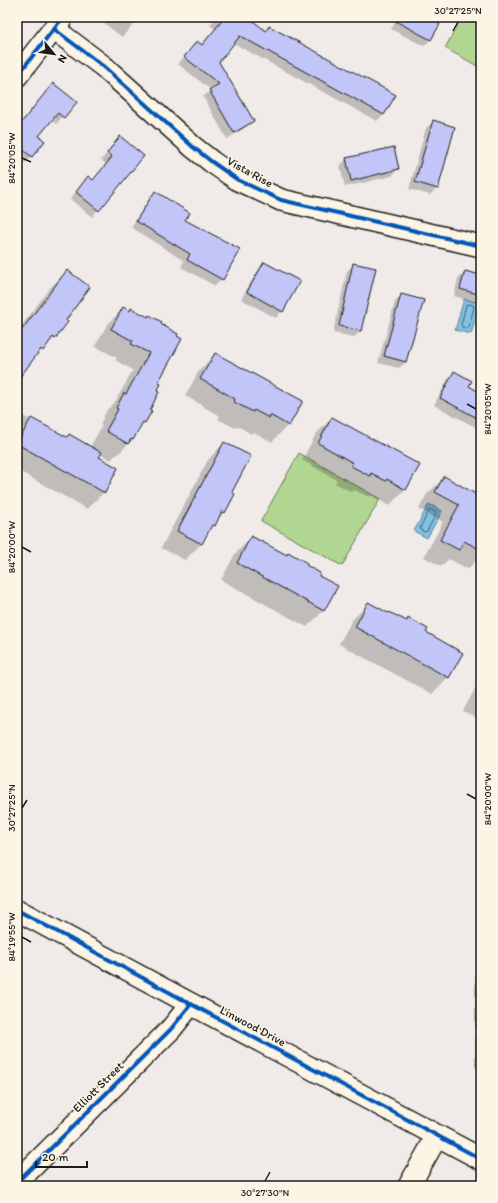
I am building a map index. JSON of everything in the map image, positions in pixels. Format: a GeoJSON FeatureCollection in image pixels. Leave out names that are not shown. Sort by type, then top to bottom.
{"type":"FeatureCollection","features":[{"type":"Feature","properties":{"kind":"street"},"geometry":{"type":"LineString","coordinates":[[17,76],[58,23]]}},
{"type":"Feature","properties":{"kind":"street","name":"Vista Rise"},"geometry":{"type":"LineString","coordinates":[[58,23],[103,66],[193,147],[238,180],[281,200],[481,246]]}},
{"type":"Feature","properties":{"kind":"street","name":"Linwood Drive"},"geometry":{"type":"LineString","coordinates":[[17,910],[481,1159]]}},
{"type":"Feature","properties":{"kind":"street","name":"Elliott Street"},"geometry":{"type":"LineString","coordinates":[[17,1182],[171,1030],[190,1004]]}},
{"type":"Feature","properties":{"kind":"street"},"geometry":{"type":"LineString","coordinates":[[409,1186],[437,1136]]}},
{"type":"Feature","properties":{"kind":"green space"},"geometry":{"type":"Polygon","coordinates":[[[462,17],[481,17],[481,68],[445,48],[462,17]]]}},
{"type":"Feature","properties":{"kind":"green space"},"geometry":{"type":"Polygon","coordinates":[[[299,453],[380,499],[342,566],[261,521],[299,453]]]}},
{"type":"Feature","properties":{"kind":"green space"},"geometry":{"type":"Polygon","coordinates":[[[481,966],[481,1069],[476,1067],[476,972],[481,966]]]}},
{"type":"Feature","properties":{"kind":"water"},"geometry":{"type":"Polygon","coordinates":[[[464,299],[480,303],[471,334],[455,330],[464,299]]]}},
{"type":"Feature","properties":{"kind":"water"},"geometry":{"type":"Polygon","coordinates":[[[429,504],[442,511],[427,538],[414,531],[429,504]]]}},
{"type":"Feature","properties":{"kind":"building"},"geometry":{"type":"Polygon","coordinates":[[[225,17],[248,17],[266,31],[269,26],[396,95],[384,115],[240,36],[219,62],[254,121],[234,133],[209,90],[219,84],[184,57],[197,41],[202,45],[225,17]]]}},
{"type":"Feature","properties":{"kind":"building"},"geometry":{"type":"Polygon","coordinates":[[[388,17],[427,17],[440,24],[431,40],[388,17]]]}},
{"type":"Feature","properties":{"kind":"building"},"geometry":{"type":"Polygon","coordinates":[[[53,83],[77,102],[64,118],[58,113],[39,136],[45,141],[32,157],[17,145],[17,128],[53,83]]]}},
{"type":"Feature","properties":{"kind":"building"},"geometry":{"type":"Polygon","coordinates":[[[433,120],[455,127],[438,189],[415,182],[433,120]]]}},
{"type":"Feature","properties":{"kind":"building"},"geometry":{"type":"Polygon","coordinates":[[[120,136],[144,156],[99,211],[76,192],[88,176],[93,180],[112,157],[107,153],[120,136]]]}},
{"type":"Feature","properties":{"kind":"building"},"geometry":{"type":"Polygon","coordinates":[[[394,147],[399,169],[351,181],[346,158],[394,147]]]}},
{"type":"Feature","properties":{"kind":"building"},"geometry":{"type":"Polygon","coordinates":[[[155,191],[190,213],[185,220],[240,249],[223,280],[187,260],[190,254],[136,221],[155,191]]]}},
{"type":"Feature","properties":{"kind":"building"},"geometry":{"type":"Polygon","coordinates":[[[264,262],[300,281],[283,312],[247,292],[264,262]]]}},
{"type":"Feature","properties":{"kind":"building"},"geometry":{"type":"Polygon","coordinates":[[[353,263],[376,268],[361,331],[339,326],[353,263]]]}},
{"type":"Feature","properties":{"kind":"building"},"geometry":{"type":"Polygon","coordinates":[[[67,270],[90,287],[66,320],[68,322],[55,339],[53,337],[43,351],[41,349],[17,381],[17,336],[67,270]]]}},
{"type":"Feature","properties":{"kind":"building"},"geometry":{"type":"Polygon","coordinates":[[[465,271],[481,275],[481,295],[460,289],[465,271]]]}},
{"type":"Feature","properties":{"kind":"building"},"geometry":{"type":"Polygon","coordinates":[[[401,294],[424,300],[406,362],[384,356],[401,294]]]}},
{"type":"Feature","properties":{"kind":"building"},"geometry":{"type":"Polygon","coordinates":[[[123,307],[130,311],[131,308],[148,317],[149,315],[162,322],[161,324],[178,334],[177,336],[182,339],[158,383],[161,384],[157,391],[159,392],[150,410],[152,411],[145,423],[143,422],[133,440],[131,439],[128,444],[106,431],[118,409],[116,408],[124,393],[126,394],[149,353],[131,344],[133,341],[111,329],[123,307]]]}},
{"type":"Feature","properties":{"kind":"building"},"geometry":{"type":"Polygon","coordinates":[[[215,353],[303,401],[289,426],[270,415],[269,418],[234,402],[235,399],[200,379],[215,353]]]}},
{"type":"Feature","properties":{"kind":"building"},"geometry":{"type":"Polygon","coordinates":[[[454,371],[472,381],[469,386],[481,393],[481,420],[440,398],[454,371]]]}},
{"type":"Feature","properties":{"kind":"building"},"geometry":{"type":"Polygon","coordinates":[[[332,417],[420,465],[406,490],[387,479],[386,481],[371,473],[370,476],[351,466],[353,463],[318,443],[332,417]]]}},
{"type":"Feature","properties":{"kind":"building"},"geometry":{"type":"Polygon","coordinates":[[[31,418],[67,437],[69,434],[102,453],[99,457],[118,468],[105,493],[17,444],[31,418]]]}},
{"type":"Feature","properties":{"kind":"building"},"geometry":{"type":"Polygon","coordinates":[[[224,442],[251,456],[232,492],[235,494],[225,513],[222,511],[215,526],[212,525],[202,544],[177,531],[224,442]]]}},
{"type":"Feature","properties":{"kind":"building"},"geometry":{"type":"Polygon","coordinates":[[[444,476],[481,497],[481,511],[475,522],[481,525],[481,550],[464,541],[459,550],[440,540],[459,505],[435,492],[444,476]]]}},
{"type":"Feature","properties":{"kind":"building"},"geometry":{"type":"Polygon","coordinates":[[[251,536],[287,555],[288,552],[307,563],[306,565],[320,573],[319,576],[338,586],[324,611],[237,563],[251,536]]]}},
{"type":"Feature","properties":{"kind":"building"},"geometry":{"type":"Polygon","coordinates":[[[368,602],[407,621],[408,618],[428,629],[426,632],[463,653],[449,678],[355,627],[368,602]]]}},
{"type":"Feature","properties":{"kind":"cycle path"},"geometry":{"type":"LineString","coordinates":[[17,76],[63,17]]}},
{"type":"Feature","properties":{"kind":"cycle path"},"geometry":{"type":"LineString","coordinates":[[54,29],[103,66],[193,147],[238,180],[281,200],[481,246]]}},
{"type":"Feature","properties":{"kind":"cycle path"},"geometry":{"type":"LineString","coordinates":[[17,910],[481,1159]]}},
{"type":"Feature","properties":{"kind":"cycle path"},"geometry":{"type":"LineString","coordinates":[[17,1182],[171,1029],[191,1004]]}}]}
